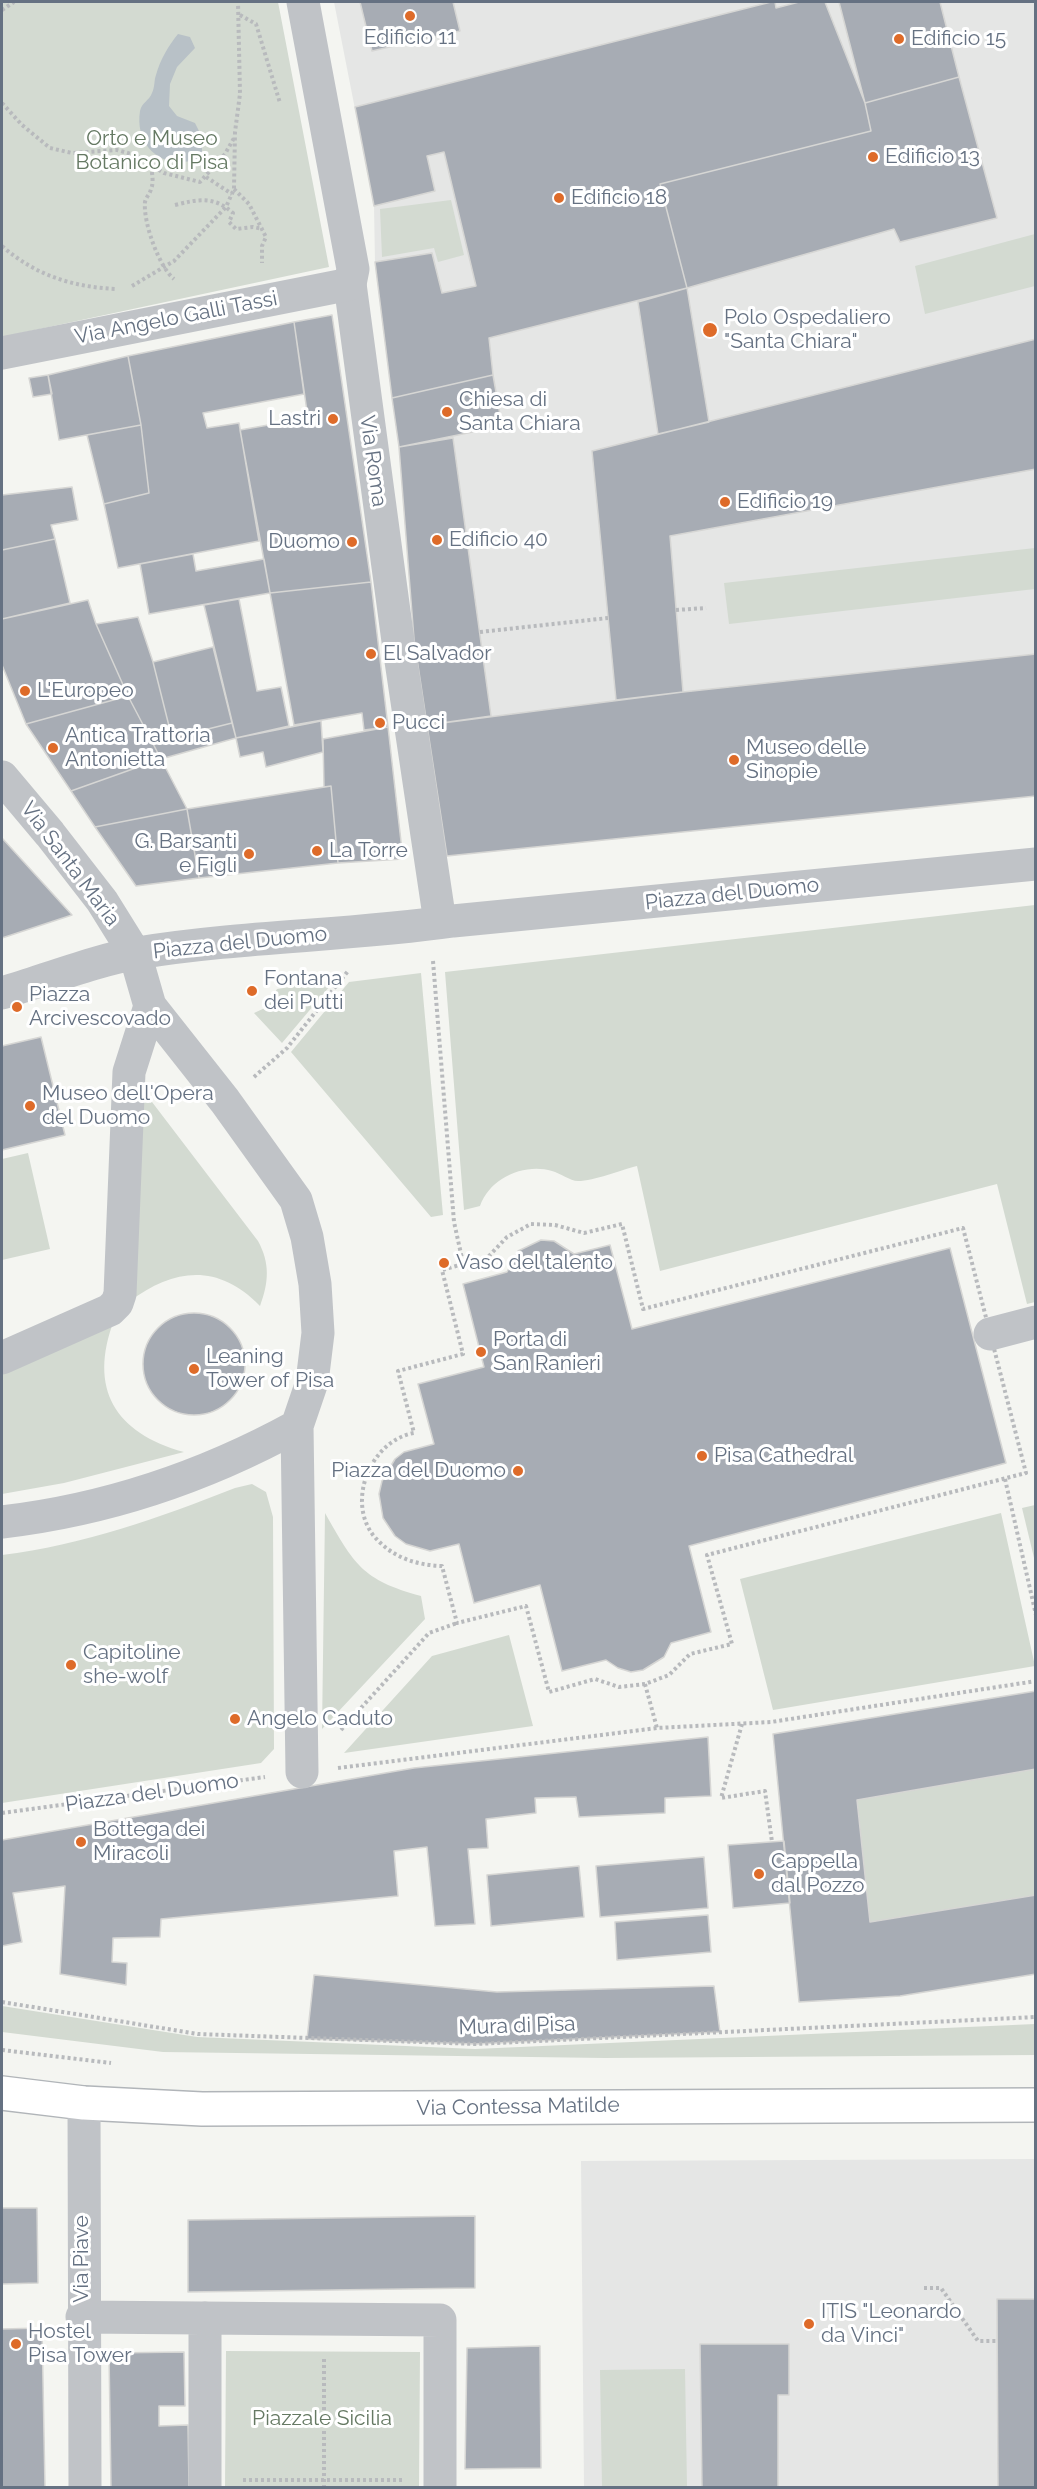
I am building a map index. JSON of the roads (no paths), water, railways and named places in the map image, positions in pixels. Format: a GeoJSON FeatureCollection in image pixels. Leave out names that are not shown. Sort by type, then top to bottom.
{"type":"FeatureCollection","features":[{"type":"Feature","properties":{"kind":"main road","name":"Via Contessa Matilde"},"geometry":{"type":"LineString","coordinates":[[2,2093],[84,2103],[259,2110],[643,2105],[1035,2105]]}},
{"type":"Feature","properties":{"kind":"street","name":"Via Roma"},"geometry":{"type":"LineString","coordinates":[[303,2],[353,269],[350,284],[435,923]]}},
{"type":"Feature","properties":{"kind":"street","name":"Via Angelo Galli Tassi"},"geometry":{"type":"LineString","coordinates":[[2,353],[350,284]]}},
{"type":"Feature","properties":{"kind":"street","name":"Via Santa Maria"},"geometry":{"type":"LineString","coordinates":[[2,777],[51,834],[102,901],[135,954]]}},
{"type":"Feature","properties":{"kind":"street","name":"Piazza del Duomo"},"geometry":{"type":"LineString","coordinates":[[15,989],[135,954],[218,943],[380,930],[1035,864]]}},
{"type":"Feature","properties":{"kind":"street","name":"Piazza del Duomo"},"geometry":{"type":"LineString","coordinates":[[135,954],[150,1006],[225,1101],[296,1200],[307,1237],[315,1284],[318,1333],[312,1382],[297,1426],[302,1773]]}},
{"type":"Feature","properties":{"kind":"street"},"geometry":{"type":"LineString","coordinates":[[2,1358],[110,1310],[117,1303],[121,1282],[129,1072],[150,1006]]}},
{"type":"Feature","properties":{"kind":"street"},"geometry":{"type":"LineString","coordinates":[[990,1334],[1035,1322]]}},
{"type":"Feature","properties":{"kind":"street"},"geometry":{"type":"LineString","coordinates":[[2,1522],[41,1517],[129,1496],[201,1473],[251,1451],[297,1426]]}},
{"type":"Feature","properties":{"kind":"street","name":"Via Piave"},"geometry":{"type":"LineString","coordinates":[[84,2103],[82,2317],[85,2487]]}},
{"type":"Feature","properties":{"kind":"street"},"geometry":{"type":"LineString","coordinates":[[82,2317],[440,2320],[440,2483]]}},
{"type":"Feature","properties":{"kind":"street"},"geometry":{"type":"LineString","coordinates":[[205,2318],[205,2484]]}},
{"type":"Feature","properties":{"kind":"place","name":"Edificio 11"},"geometry":{"type":"Point","coordinates":[410,16]}},
{"type":"Feature","properties":{"kind":"place","name":"Edificio 15"},"geometry":{"type":"Point","coordinates":[899,39]}},
{"type":"Feature","properties":{"kind":"place","name":"Edificio 13"},"geometry":{"type":"Point","coordinates":[873,157]}},
{"type":"Feature","properties":{"kind":"place","name":"Edificio 18"},"geometry":{"type":"Point","coordinates":[559,198]}},
{"type":"Feature","properties":{"kind":"place","name":"Polo Ospedaliero \"Santa Chiara\""},"geometry":{"type":"Point","coordinates":[710,330]}},
{"type":"Feature","properties":{"kind":"place","name":"Chiesa di Santa Chiara"},"geometry":{"type":"Point","coordinates":[447,412]}},
{"type":"Feature","properties":{"kind":"place","name":"Lastri"},"geometry":{"type":"Point","coordinates":[333,419]}},
{"type":"Feature","properties":{"kind":"place","name":"Edificio 19"},"geometry":{"type":"Point","coordinates":[725,502]}},
{"type":"Feature","properties":{"kind":"place","name":"Edificio 40"},"geometry":{"type":"Point","coordinates":[437,540]}},
{"type":"Feature","properties":{"kind":"place","name":"Duomo"},"geometry":{"type":"Point","coordinates":[352,542]}},
{"type":"Feature","properties":{"kind":"place","name":"El Salvador"},"geometry":{"type":"Point","coordinates":[371,654]}},
{"type":"Feature","properties":{"kind":"place","name":"L'Europeo"},"geometry":{"type":"Point","coordinates":[25,691]}},
{"type":"Feature","properties":{"kind":"place","name":"Pucci"},"geometry":{"type":"Point","coordinates":[380,723]}},
{"type":"Feature","properties":{"kind":"place","name":"Antica Trattoria Antonietta"},"geometry":{"type":"Point","coordinates":[53,748]}},
{"type":"Feature","properties":{"kind":"place","name":"Museo delle Sinopie"},"geometry":{"type":"Point","coordinates":[734,760]}},
{"type":"Feature","properties":{"kind":"place","name":"La Torre"},"geometry":{"type":"Point","coordinates":[317,851]}},
{"type":"Feature","properties":{"kind":"place","name":"G. Barsanti e Figli"},"geometry":{"type":"Point","coordinates":[249,854]}},
{"type":"Feature","properties":{"kind":"place","name":"Fontana dei Putti"},"geometry":{"type":"Point","coordinates":[252,991]}},
{"type":"Feature","properties":{"kind":"place","name":"Piazza Arcivescovado"},"geometry":{"type":"Point","coordinates":[17,1007]}},
{"type":"Feature","properties":{"kind":"place","name":"Museo dell'Opera del Duomo"},"geometry":{"type":"Point","coordinates":[30,1106]}},
{"type":"Feature","properties":{"kind":"place","name":"Vaso del talento"},"geometry":{"type":"Point","coordinates":[444,1263]}},
{"type":"Feature","properties":{"kind":"place","name":"Porta di San Ranieri"},"geometry":{"type":"Point","coordinates":[481,1352]}},
{"type":"Feature","properties":{"kind":"place","name":"Leaning Tower of Pisa"},"geometry":{"type":"Point","coordinates":[194,1369]}},
{"type":"Feature","properties":{"kind":"place","name":"Pisa Cathedral"},"geometry":{"type":"Point","coordinates":[702,1456]}},
{"type":"Feature","properties":{"kind":"place","name":"Piazza del Duomo"},"geometry":{"type":"Point","coordinates":[518,1471]}},
{"type":"Feature","properties":{"kind":"place","name":"Capitoline she-wolf"},"geometry":{"type":"Point","coordinates":[71,1665]}},
{"type":"Feature","properties":{"kind":"place","name":"Angelo Caduto"},"geometry":{"type":"Point","coordinates":[235,1719]}},
{"type":"Feature","properties":{"kind":"place","name":"Bottega dei Miracoli"},"geometry":{"type":"Point","coordinates":[81,1842]}},
{"type":"Feature","properties":{"kind":"place","name":"Cappella dal Pozzo"},"geometry":{"type":"Point","coordinates":[759,1874]}},
{"type":"Feature","properties":{"kind":"place","name":"ITIS \"Leonardo da Vinci\""},"geometry":{"type":"Point","coordinates":[809,2324]}},
{"type":"Feature","properties":{"kind":"place","name":"Hostel Pisa Tower"},"geometry":{"type":"Point","coordinates":[16,2344]}},
{"type":"Feature","properties":{"kind":"park label","name":"Orto e Museo Botanico di Pisa"},"geometry":{"type":"Point","coordinates":[152,151]}},
{"type":"Feature","properties":{"kind":"park label","name":"Piazzale Sicilia"},"geometry":{"type":"Point","coordinates":[322,2419]}}]}
